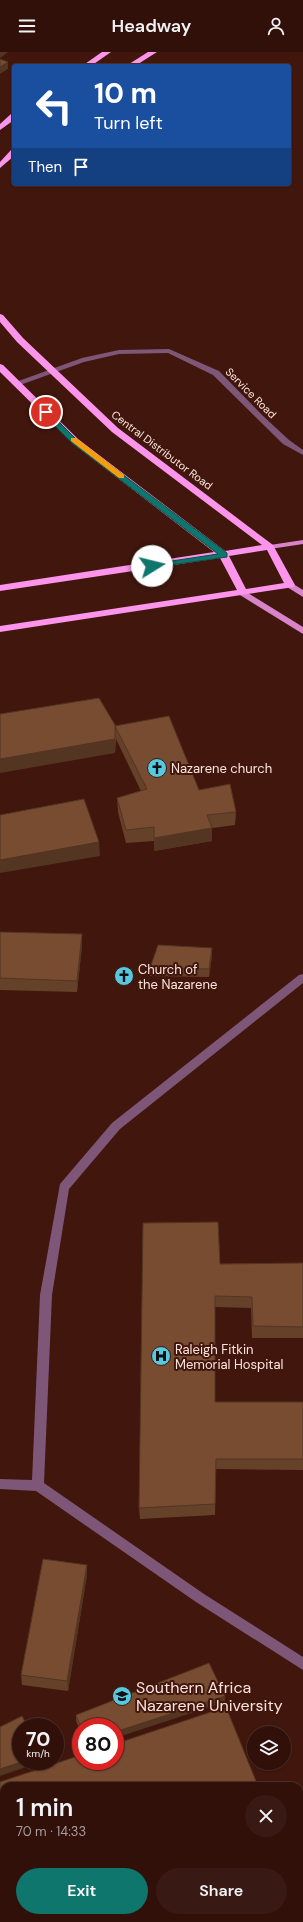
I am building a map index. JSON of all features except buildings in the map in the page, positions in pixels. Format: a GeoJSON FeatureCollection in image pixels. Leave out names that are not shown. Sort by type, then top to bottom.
{"type":"FeatureCollection","features":[{"type":"Feature","properties":{"kind":"highway"},"geometry":{"type":"LineString","coordinates":[[89,64],[107,52]]}},
{"type":"Feature","properties":{"kind":"highway"},"geometry":{"type":"LineString","coordinates":[[133,64],[153,52]]}},
{"type":"Feature","properties":{"kind":"highway"},"geometry":{"type":"LineString","coordinates":[[0,128],[12,118]]}},
{"type":"Feature","properties":{"kind":"highway"},"geometry":{"type":"LineString","coordinates":[[0,166],[12,154]]}},
{"type":"Feature","properties":{"kind":"highway","name":"Central Distributor Road"},"geometry":{"type":"LineString","coordinates":[[0,316],[20,340],[114,430],[270,547],[290,585]]}},
{"type":"Feature","properties":{"kind":"highway"},"geometry":{"type":"LineString","coordinates":[[0,367],[75,441],[224,555],[243,593]]}},
{"type":"Feature","properties":{"kind":"highway"},"geometry":{"type":"LineString","coordinates":[[0,588],[270,547]]}},
{"type":"Feature","properties":{"kind":"highway"},"geometry":{"type":"LineString","coordinates":[[0,630],[290,585]]}},
{"type":"Feature","properties":{"kind":"main road"},"geometry":{"type":"LineString","coordinates":[[270,547],[303,542]]}},
{"type":"Feature","properties":{"kind":"main road"},"geometry":{"type":"LineString","coordinates":[[290,585],[303,583]]}},
{"type":"Feature","properties":{"kind":"main road"},"geometry":{"type":"LineString","coordinates":[[290,585],[303,594]]}},
{"type":"Feature","properties":{"kind":"main road"},"geometry":{"type":"LineString","coordinates":[[243,593],[303,631]]}},
{"type":"Feature","properties":{"kind":"street","name":"Service Road"},"geometry":{"type":"LineString","coordinates":[[17,383],[82,360],[119,352],[168,351],[216,373],[280,437],[303,453]]}},
{"type":"Feature","properties":{"kind":"street"},"geometry":{"type":"LineString","coordinates":[[38,1486],[46,1295],[64,1187],[116,1126],[303,978]]}},
{"type":"Feature","properties":{"kind":"street"},"geometry":{"type":"LineString","coordinates":[[0,1484],[38,1486],[200,1598],[303,1664]]}},
{"type":"Feature","properties":{"kind":"slow traffic"},"geometry":{"type":"LineString","coordinates":[[73,440],[121,477]]}},
{"type":"Feature","properties":{"kind":"place","name":"Nazarene church"},"geometry":{"type":"Point","coordinates":[157,768]}},
{"type":"Feature","properties":{"kind":"place","name":"Church of the Nazarene"},"geometry":{"type":"Point","coordinates":[124,976]}},
{"type":"Feature","properties":{"kind":"place","name":"Raleigh Fitkin Memorial Hospital"},"geometry":{"type":"Point","coordinates":[161,1356]}},
{"type":"Feature","properties":{"kind":"place","name":"Southern Africa Nazarene University"},"geometry":{"type":"Point","coordinates":[122,1696]}},
{"type":"Feature","properties":{"kind":"route"},"geometry":{"type":"LineString","coordinates":[[46,412],[75,441],[224,555],[152,566]]}}]}
